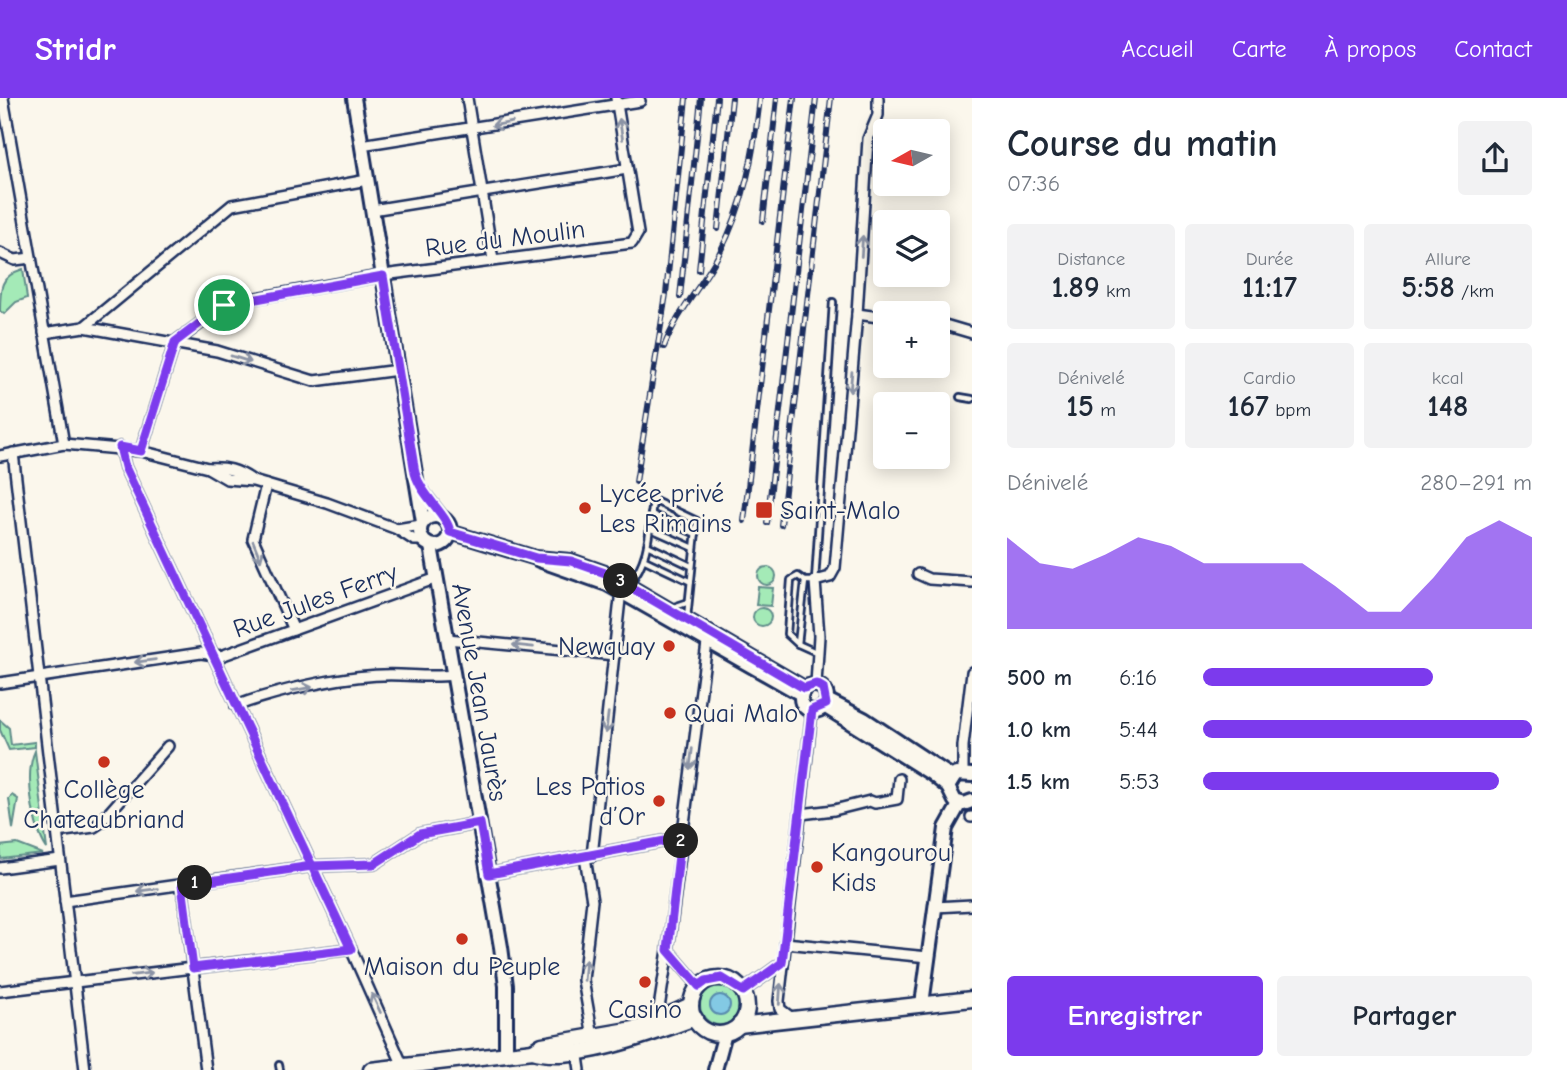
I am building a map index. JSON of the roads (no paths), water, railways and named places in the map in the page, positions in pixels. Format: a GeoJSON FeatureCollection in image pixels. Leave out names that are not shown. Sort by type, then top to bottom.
{"type":"FeatureCollection","features":[{"type":"Feature","properties":{"kind":"main road"},"geometry":{"type":"LineString","coordinates":[[354,98],[419,489],[422,523],[427,543],[444,543],[450,532],[447,522],[419,489]]}},
{"type":"Feature","properties":{"kind":"main road"},"geometry":{"type":"LineString","coordinates":[[422,523],[430,516],[440,516]]}},
{"type":"Feature","properties":{"kind":"main road"},"geometry":{"type":"LineString","coordinates":[[450,532],[536,558],[544,564],[607,584],[623,586],[687,618],[710,638]]}},
{"type":"Feature","properties":{"kind":"main road","name":"Avenue Jean Jaurès"},"geometry":{"type":"LineString","coordinates":[[427,543],[437,578],[489,874],[506,986],[506,1054]]}},
{"type":"Feature","properties":{"kind":"main road"},"geometry":{"type":"LineString","coordinates":[[623,586],[690,632],[710,638],[807,689],[823,688],[821,706]]}},
{"type":"Feature","properties":{"kind":"main road"},"geometry":{"type":"LineString","coordinates":[[807,689],[804,707],[821,706],[864,719],[959,778],[951,797],[966,802],[946,828],[922,1004]]}},
{"type":"Feature","properties":{"kind":"main road"},"geometry":{"type":"LineString","coordinates":[[693,1011],[699,986],[706,981],[722,978],[743,991],[747,1006],[739,1025]]}},
{"type":"Feature","properties":{"kind":"main road"},"geometry":{"type":"LineString","coordinates":[[693,1011],[708,1031],[725,1033],[739,1025],[772,1020],[972,999]]}},
{"type":"Feature","properties":{"kind":"main road"},"geometry":{"type":"LineString","coordinates":[[747,1006],[772,1020]]}},
{"type":"Feature","properties":{"kind":"main road"},"geometry":{"type":"LineString","coordinates":[[533,1051],[542,1045],[640,1028],[693,1011]]}},
{"type":"Feature","properties":{"kind":"main road"},"geometry":{"type":"LineString","coordinates":[[371,1070],[533,1051],[544,1054],[623,1042],[693,1011]]}},
{"type":"Feature","properties":{"kind":"main road"},"geometry":{"type":"LineString","coordinates":[[715,1070],[725,1033]]}},
{"type":"Feature","properties":{"kind":"street"},"geometry":{"type":"LineString","coordinates":[[4,98],[64,444]]}},
{"type":"Feature","properties":{"kind":"street"},"geometry":{"type":"LineString","coordinates":[[467,98],[493,260]]}},
{"type":"Feature","properties":{"kind":"street"},"geometry":{"type":"LineString","coordinates":[[807,689],[819,653],[810,581],[830,577],[835,568],[857,314],[868,139],[878,115],[878,98]]}},
{"type":"Feature","properties":{"kind":"street"},"geometry":{"type":"LineString","coordinates":[[361,145],[472,129],[617,101],[640,101]]}},
{"type":"Feature","properties":{"kind":"street"},"geometry":{"type":"LineString","coordinates":[[372,210],[627,169],[617,101]]}},
{"type":"Feature","properties":{"kind":"street","name":"Rue du Moulin"},"geometry":{"type":"LineString","coordinates":[[175,342],[228,303],[383,276],[632,243],[638,233],[627,169]]}},
{"type":"Feature","properties":{"kind":"street"},"geometry":{"type":"LineString","coordinates":[[84,327],[232,205],[367,180]]}},
{"type":"Feature","properties":{"kind":"street"},"geometry":{"type":"LineString","coordinates":[[0,253],[15,260],[32,258]]}},
{"type":"Feature","properties":{"kind":"street"},"geometry":{"type":"LineString","coordinates":[[857,314],[873,316]]}},
{"type":"Feature","properties":{"kind":"street"},"geometry":{"type":"LineString","coordinates":[[44,333],[84,327],[175,342],[314,381],[398,370]]}},
{"type":"Feature","properties":{"kind":"street"},"geometry":{"type":"LineString","coordinates":[[950,327],[972,333]]}},
{"type":"Feature","properties":{"kind":"street"},"geometry":{"type":"LineString","coordinates":[[141,451],[175,342]]}},
{"type":"Feature","properties":{"kind":"street"},"geometry":{"type":"LineString","coordinates":[[0,456],[64,444],[120,447],[208,468],[223,467],[240,472],[253,481],[397,529],[414,540],[427,543]]}},
{"type":"Feature","properties":{"kind":"street"},"geometry":{"type":"LineString","coordinates":[[120,447],[125,467],[351,949],[402,1066]]}},
{"type":"Feature","properties":{"kind":"street"},"geometry":{"type":"LineString","coordinates":[[13,453],[85,1070]]}},
{"type":"Feature","properties":{"kind":"street"},"geometry":{"type":"LineString","coordinates":[[266,485],[253,539],[294,630]]}},
{"type":"Feature","properties":{"kind":"street"},"geometry":{"type":"LineString","coordinates":[[397,529],[422,523]]}},
{"type":"Feature","properties":{"kind":"street"},"geometry":{"type":"LineString","coordinates":[[918,574],[929,579],[972,582]]}},
{"type":"Feature","properties":{"kind":"street","name":"Rue Jules Ferry"},"geometry":{"type":"LineString","coordinates":[[0,683],[201,653],[212,657],[437,578]]}},
{"type":"Feature","properties":{"kind":"street"},"geometry":{"type":"LineString","coordinates":[[593,1037],[583,980],[592,901],[589,857],[623,586]]}},
{"type":"Feature","properties":{"kind":"street"},"geometry":{"type":"LineString","coordinates":[[657,1021],[710,638]]}},
{"type":"Feature","properties":{"kind":"street"},"geometry":{"type":"LineString","coordinates":[[447,639],[615,655]]}},
{"type":"Feature","properties":{"kind":"street"},"geometry":{"type":"LineString","coordinates":[[959,778],[972,671]]}},
{"type":"Feature","properties":{"kind":"street"},"geometry":{"type":"LineString","coordinates":[[236,706],[258,697],[372,676],[428,678],[453,675]]}},
{"type":"Feature","properties":{"kind":"street"},"geometry":{"type":"LineString","coordinates":[[792,1018],[779,1006],[782,963],[801,814],[821,706]]}},
{"type":"Feature","properties":{"kind":"street"},"geometry":{"type":"LineString","coordinates":[[57,832],[94,827],[100,823],[168,746]]}},
{"type":"Feature","properties":{"kind":"street"},"geometry":{"type":"LineString","coordinates":[[801,814],[897,799],[899,779]]}},
{"type":"Feature","properties":{"kind":"street"},"geometry":{"type":"LineString","coordinates":[[65,901],[312,866],[374,864],[420,834],[480,823]]}},
{"type":"Feature","properties":{"kind":"street"},"geometry":{"type":"LineString","coordinates":[[489,874],[681,838]]}},
{"type":"Feature","properties":{"kind":"street"},"geometry":{"type":"LineString","coordinates":[[0,868],[60,860]]}},
{"type":"Feature","properties":{"kind":"street"},"geometry":{"type":"LineString","coordinates":[[182,885],[206,1070]]}},
{"type":"Feature","properties":{"kind":"street"},"geometry":{"type":"LineString","coordinates":[[935,907],[972,905]]}},
{"type":"Feature","properties":{"kind":"street"},"geometry":{"type":"LineString","coordinates":[[785,943],[928,957]]}},
{"type":"Feature","properties":{"kind":"street"},"geometry":{"type":"LineString","coordinates":[[0,991],[351,949]]}},
{"type":"Feature","properties":{"kind":"street"},"geometry":{"type":"LineString","coordinates":[[668,950],[699,986]]}},
{"type":"Feature","properties":{"kind":"street"},"geometry":{"type":"LineString","coordinates":[[743,991],[782,963]]}},
{"type":"Feature","properties":{"kind":"street"},"geometry":{"type":"LineString","coordinates":[[577,1050],[578,1069]]}},
{"type":"Feature","properties":{"kind":"lane"},"geometry":{"type":"LineString","coordinates":[[798,644],[814,560],[833,302]]}},
{"type":"Feature","properties":{"kind":"lane"},"geometry":{"type":"LineString","coordinates":[[960,397],[972,399]]}},
{"type":"Feature","properties":{"kind":"lane"},"geometry":{"type":"LineString","coordinates":[[623,586],[641,570],[645,560],[653,500],[678,509],[697,521],[686,603],[690,632]]}},
{"type":"Feature","properties":{"kind":"lane"},"geometry":{"type":"LineString","coordinates":[[651,514],[696,534]]}},
{"type":"Feature","properties":{"kind":"lane"},"geometry":{"type":"LineString","coordinates":[[649,528],[694,548]]}},
{"type":"Feature","properties":{"kind":"lane"},"geometry":{"type":"LineString","coordinates":[[647,545],[691,566]]}},
{"type":"Feature","properties":{"kind":"lane"},"geometry":{"type":"LineString","coordinates":[[645,560],[689,581]]}},
{"type":"Feature","properties":{"kind":"lane"},"geometry":{"type":"LineString","coordinates":[[810,581],[797,576],[790,584],[786,629],[790,638],[798,644],[819,653]]}},
{"type":"Feature","properties":{"kind":"lane"},"geometry":{"type":"LineString","coordinates":[[670,608],[686,603]]}},
{"type":"Feature","properties":{"kind":"water"},"geometry":{"type":"Polygon","coordinates":[[[720,995],[727,998],[730,1005],[727,1012],[720,1015],[713,1012],[710,1005],[713,998],[720,995]]]}},
{"type":"Feature","properties":{"kind":"railway"},"geometry":{"type":"LineString","coordinates":[[636,482],[666,294],[686,98]]}},
{"type":"Feature","properties":{"kind":"railway"},"geometry":{"type":"LineString","coordinates":[[680,297],[701,98]]}},
{"type":"Feature","properties":{"kind":"railway"},"geometry":{"type":"LineString","coordinates":[[699,270],[717,98]]}},
{"type":"Feature","properties":{"kind":"railway"},"geometry":{"type":"LineString","coordinates":[[718,229],[732,98]]}},
{"type":"Feature","properties":{"kind":"railway"},"geometry":{"type":"LineString","coordinates":[[664,347],[676,322],[719,254],[736,217],[751,158],[760,98]]}},
{"type":"Feature","properties":{"kind":"railway"},"geometry":{"type":"LineString","coordinates":[[763,221],[777,98]]}},
{"type":"Feature","properties":{"kind":"railway"},"geometry":{"type":"LineString","coordinates":[[744,521],[794,98]]}},
{"type":"Feature","properties":{"kind":"railway"},"geometry":{"type":"LineString","coordinates":[[767,523],[816,98]]}},
{"type":"Feature","properties":{"kind":"railway"},"geometry":{"type":"LineString","coordinates":[[781,525],[831,98]]}},
{"type":"Feature","properties":{"kind":"place","name":"Lycée privé Les Rimains"},"geometry":{"type":"Point","coordinates":[585,508]}},
{"type":"Feature","properties":{"kind":"place","name":"Saint-Malo"},"geometry":{"type":"Point","coordinates":[764,510]}},
{"type":"Feature","properties":{"kind":"place","name":"Newquay"},"geometry":{"type":"Point","coordinates":[669,646]}},
{"type":"Feature","properties":{"kind":"place","name":"Quai Malo"},"geometry":{"type":"Point","coordinates":[670,713]}},
{"type":"Feature","properties":{"kind":"place","name":"Collège Chateaubriand"},"geometry":{"type":"Point","coordinates":[104,762]}},
{"type":"Feature","properties":{"kind":"place","name":"Les Patios d’Or"},"geometry":{"type":"Point","coordinates":[659,801]}},
{"type":"Feature","properties":{"kind":"place","name":"Kangourou Kids"},"geometry":{"type":"Point","coordinates":[817,867]}},
{"type":"Feature","properties":{"kind":"place","name":"Maison du Peuple"},"geometry":{"type":"Point","coordinates":[462,939]}},
{"type":"Feature","properties":{"kind":"place","name":"Casino"},"geometry":{"type":"Point","coordinates":[645,982]}}]}
